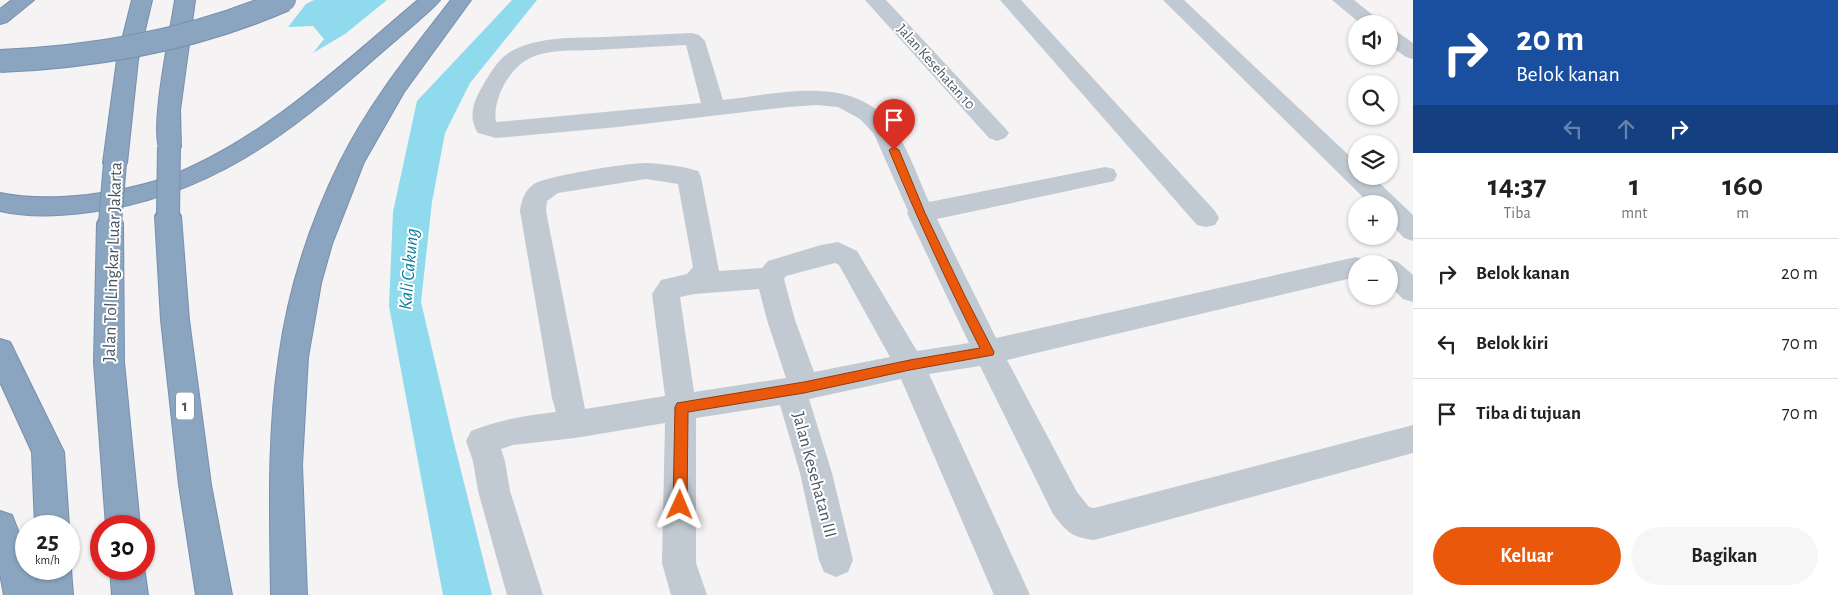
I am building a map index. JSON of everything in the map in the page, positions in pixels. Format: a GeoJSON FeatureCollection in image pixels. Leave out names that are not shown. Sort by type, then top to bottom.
{"type":"FeatureCollection","features":[{"type":"Feature","properties":{"kind":"highway"},"geometry":{"type":"LineString","coordinates":[[0,18],[24,0]]}},
{"type":"Feature","properties":{"kind":"highway","name":"Jalan Tol Lingkar Luar Jakarta"},"geometry":{"type":"LineString","coordinates":[[123,515],[109,362],[110,223],[119,123],[129,57],[142,0]]}},
{"type":"Feature","properties":{"kind":"highway","name":"1"},"geometry":{"type":"LineString","coordinates":[[185,0],[169,110],[168,216],[174,320],[196,486],[214,595]]}},
{"type":"Feature","properties":{"kind":"highway"},"geometry":{"type":"LineString","coordinates":[[0,61],[83,54],[154,42],[201,30],[285,0]]}},
{"type":"Feature","properties":{"kind":"highway"},"geometry":{"type":"LineString","coordinates":[[0,202],[36,207],[107,203],[154,191],[195,176],[227,160],[272,131],[307,104],[430,0]]}},
{"type":"Feature","properties":{"kind":"highway"},"geometry":{"type":"LineString","coordinates":[[289,595],[286,465],[293,357],[307,283],[319,244],[352,162],[394,90],[462,0]]}},
{"type":"Feature","properties":{"kind":"highway"},"geometry":{"type":"LineString","coordinates":[[0,351],[48,452],[51,515]]}},
{"type":"Feature","properties":{"kind":"highway"},"geometry":{"type":"LineString","coordinates":[[0,527],[17,572],[22,595]]}},
{"type":"Feature","properties":{"kind":"highway"},"geometry":{"type":"LineString","coordinates":[[54,580],[55,595]]}},
{"type":"Feature","properties":{"kind":"highway"},"geometry":{"type":"LineString","coordinates":[[128,580],[130,595]]}},
{"type":"Feature","properties":{"kind":"street","name":"Jalan Kesehatan 10"},"geometry":{"type":"LineString","coordinates":[[875,0],[997,133]]}},
{"type":"Feature","properties":{"kind":"street"},"geometry":{"type":"LineString","coordinates":[[1010,0],[1206,218]]}},
{"type":"Feature","properties":{"kind":"street"},"geometry":{"type":"LineString","coordinates":[[1173,0],[1348,168]]}},
{"type":"Feature","properties":{"kind":"street"},"geometry":{"type":"LineString","coordinates":[[1342,0],[1362,15]]}},
{"type":"Feature","properties":{"kind":"street"},"geometry":{"type":"LineString","coordinates":[[714,109],[695,41],[692,39],[565,45],[544,47],[516,58],[507,66],[485,103],[483,121],[486,128],[510,129],[714,109],[802,100],[830,99],[847,102],[863,109],[876,119],[885,132],[920,213],[961,299],[1065,503],[1080,522],[1094,524],[1413,439]]}},
{"type":"Feature","properties":{"kind":"street"},"geometry":{"type":"LineString","coordinates":[[1398,42],[1413,53]]}},
{"type":"Feature","properties":{"kind":"street"},"geometry":{"type":"LineString","coordinates":[[575,424],[567,398],[533,211],[533,202],[540,192],[554,185],[646,171],[689,177],[701,276]]}},
{"type":"Feature","properties":{"kind":"street"},"geometry":{"type":"LineString","coordinates":[[920,213],[1105,175]]}},
{"type":"Feature","properties":{"kind":"street"},"geometry":{"type":"LineString","coordinates":[[1365,185],[1376,195]]}},
{"type":"Feature","properties":{"kind":"street"},"geometry":{"type":"LineString","coordinates":[[1398,216],[1413,231]]}},
{"type":"Feature","properties":{"kind":"street"},"geometry":{"type":"LineString","coordinates":[[689,595],[679,564],[682,407],[666,294],[671,288],[701,276],[770,278],[777,268],[832,252],[843,254],[851,264],[910,365],[1012,595]]}},
{"type":"Feature","properties":{"kind":"street"},"geometry":{"type":"LineString","coordinates":[[525,595],[494,491],[489,461],[482,441],[513,430],[575,424],[682,407],[797,388],[910,365],[988,352],[1348,269]]}},
{"type":"Feature","properties":{"kind":"street"},"geometry":{"type":"LineString","coordinates":[[1398,277],[1413,291]]}},
{"type":"Feature","properties":{"kind":"street","name":"Jalan Kesehatan III"},"geometry":{"type":"LineString","coordinates":[[770,278],[836,560]]}},
{"type":"Feature","properties":{"kind":"water"},"geometry":{"type":"Polygon","coordinates":[[[314,0],[387,0],[345,34],[313,53],[324,39],[313,26],[288,27],[306,4],[314,0]]]}},
{"type":"Feature","properties":{"kind":"water","name":"Kali Cakung"},"geometry":{"type":"Polygon","coordinates":[[[512,0],[537,0],[470,83],[445,133],[432,202],[421,302],[492,595],[443,595],[389,306],[393,212],[417,101],[512,0]]]}},
{"type":"Feature","properties":{"kind":"route"},"geometry":{"type":"LineString","coordinates":[[680,505],[682,407],[804,387],[910,365],[988,352],[920,213],[894,150]]}}]}
